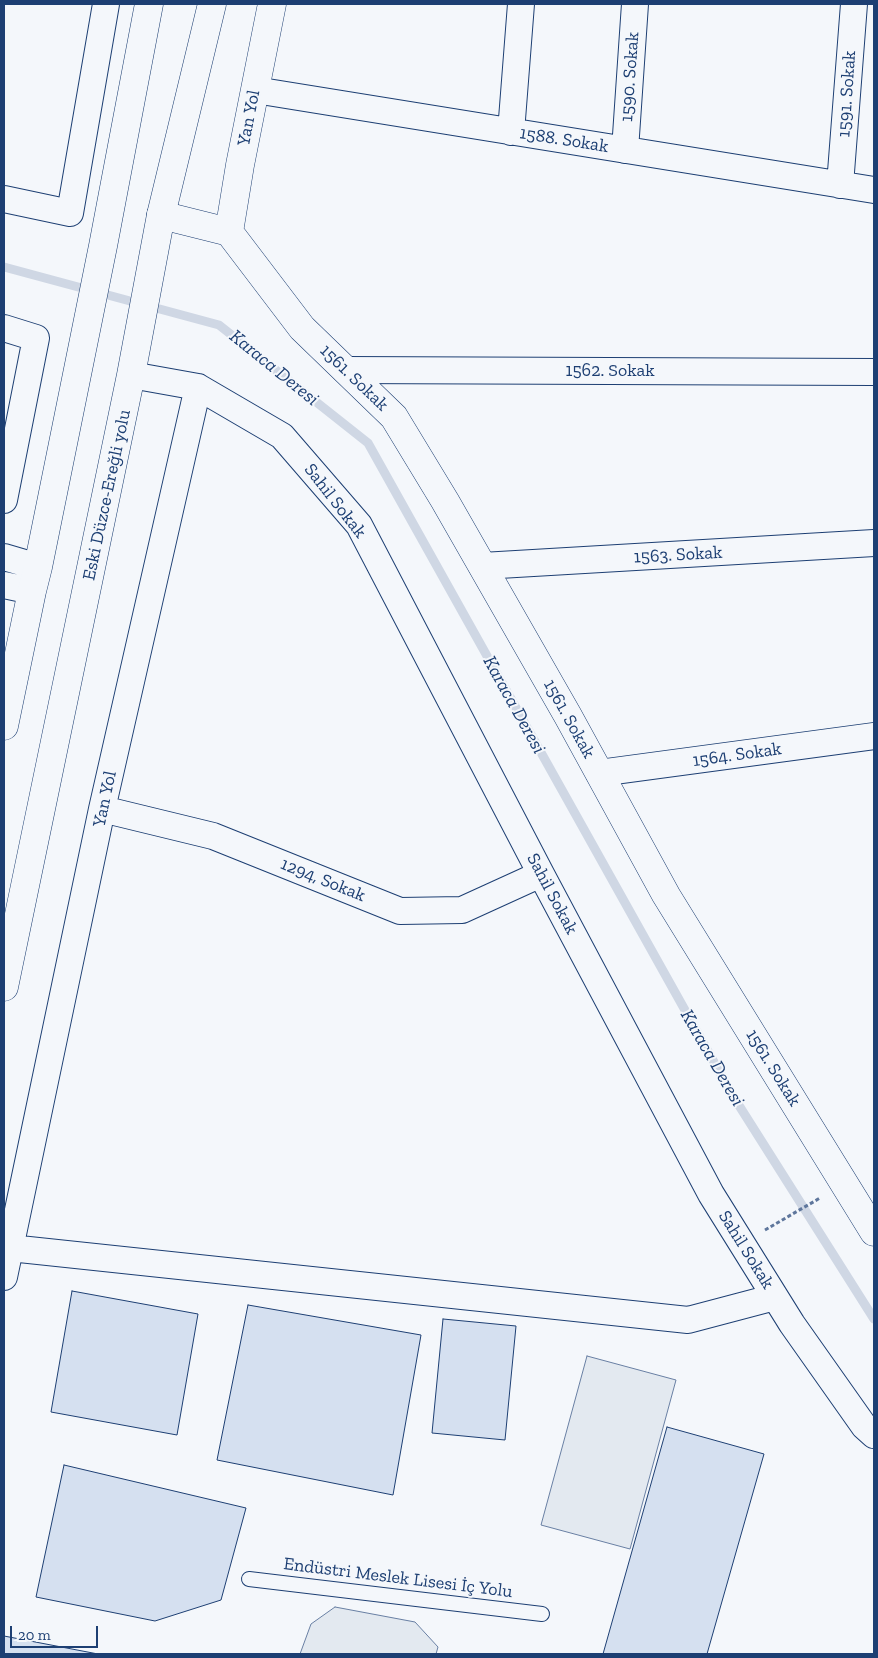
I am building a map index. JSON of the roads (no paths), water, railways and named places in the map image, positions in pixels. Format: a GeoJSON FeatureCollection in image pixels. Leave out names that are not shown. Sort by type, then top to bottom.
{"type":"FeatureCollection","features":[{"type":"Feature","properties":{"kind":"main road"},"geometry":{"type":"LineString","coordinates":[[4,726],[103,246],[149,4]]}},
{"type":"Feature","properties":{"kind":"main road","name":"Eski Düzce-Ereğli yolu"},"geometry":{"type":"LineString","coordinates":[[4,986],[131,375],[161,215],[212,4]]}},
{"type":"Feature","properties":{"kind":"main road","name":"Yan Yol"},"geometry":{"type":"LineString","coordinates":[[229,232],[254,90],[272,4]]}},
{"type":"Feature","properties":{"kind":"main road"},"geometry":{"type":"LineString","coordinates":[[161,215],[229,232]]}},
{"type":"Feature","properties":{"kind":"main road","name":"1561. Sokak"},"geometry":{"type":"LineString","coordinates":[[229,232],[302,328],[394,417],[482,566],[666,895],[874,1232]]}},
{"type":"Feature","properties":{"kind":"street"},"geometry":{"type":"LineString","coordinates":[[4,199],[70,213],[106,4]]}},
{"type":"Feature","properties":{"kind":"street"},"geometry":{"type":"LineString","coordinates":[[511,132],[521,4]]}},
{"type":"Feature","properties":{"kind":"street","name":"1590. Sokak"},"geometry":{"type":"LineString","coordinates":[[624,150],[635,4]]}},
{"type":"Feature","properties":{"kind":"street","name":"1591. Sokak"},"geometry":{"type":"LineString","coordinates":[[840,185],[854,4]]}},
{"type":"Feature","properties":{"kind":"street","name":"1588. Sokak"},"geometry":{"type":"LineString","coordinates":[[254,90],[874,190]]}},
{"type":"Feature","properties":{"kind":"street"},"geometry":{"type":"LineString","coordinates":[[4,328],[36,338],[4,500]]}},
{"type":"Feature","properties":{"kind":"street","name":"1562. Sokak"},"geometry":{"type":"LineString","coordinates":[[345,370],[874,372]]}},
{"type":"Feature","properties":{"kind":"street"},"geometry":{"type":"LineString","coordinates":[[131,375],[198,388]]}},
{"type":"Feature","properties":{"kind":"street","name":"Yan Yol"},"geometry":{"type":"LineString","coordinates":[[4,1277],[102,809],[198,388]]}},
{"type":"Feature","properties":{"kind":"street","name":"Sahil Sokak"},"geometry":{"type":"LineString","coordinates":[[198,388],[282,436],[359,525],[711,1194],[792,1324],[859,1418],[874,1435]]}},
{"type":"Feature","properties":{"kind":"street","name":"1563. Sokak"},"geometry":{"type":"LineString","coordinates":[[482,566],[874,543]]}},
{"type":"Feature","properties":{"kind":"street"},"geometry":{"type":"LineString","coordinates":[[4,557],[35,579]]}},
{"type":"Feature","properties":{"kind":"street"},"geometry":{"type":"LineString","coordinates":[[4,585],[35,579]]}},
{"type":"Feature","properties":{"kind":"street","name":"1564. Sokak"},"geometry":{"type":"LineString","coordinates":[[599,773],[874,736]]}},
{"type":"Feature","properties":{"kind":"street","name":"1294, Sokak"},"geometry":{"type":"LineString","coordinates":[[102,809],[214,836],[400,910],[462,910],[541,874]]}},
{"type":"Feature","properties":{"kind":"street"},"geometry":{"type":"LineString","coordinates":[[10,1248],[688,1320],[775,1297]]}},
{"type":"Feature","properties":{"kind":"lane","name":"Endüstri Meslek Lisesi İç Yolu"},"geometry":{"type":"LineString","coordinates":[[249,1579],[542,1614]]}},
{"type":"Feature","properties":{"kind":"waterway","name":"Karaca Deresi"},"geometry":{"type":"LineString","coordinates":[[4,267],[219,325],[368,443],[733,1096],[874,1319]]}}]}
